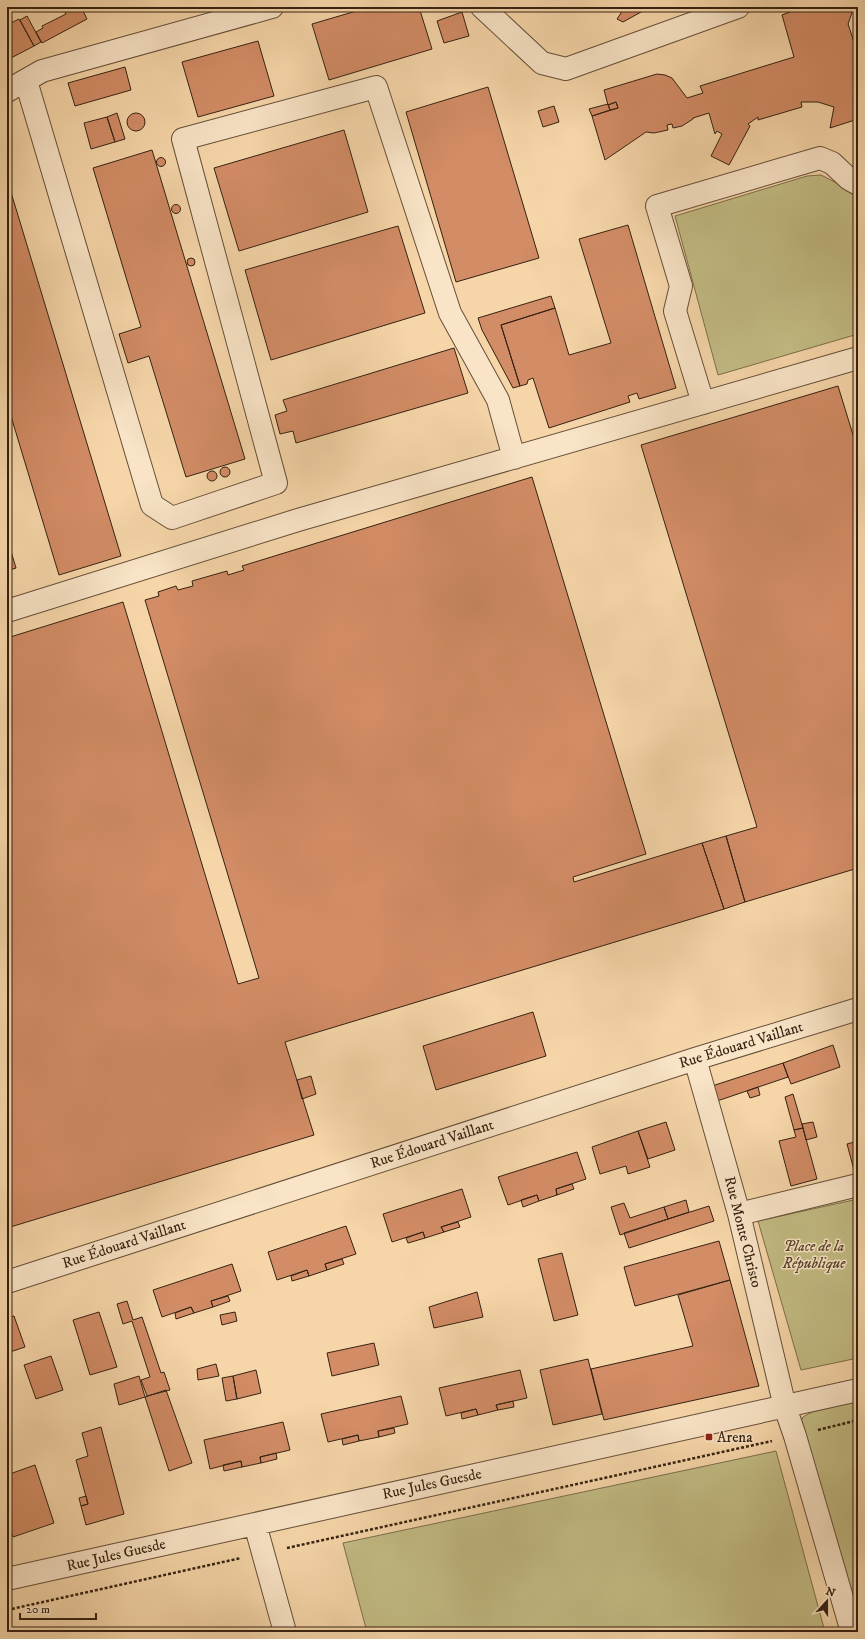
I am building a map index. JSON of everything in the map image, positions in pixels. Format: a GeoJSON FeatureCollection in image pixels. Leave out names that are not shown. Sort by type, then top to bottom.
{"type":"FeatureCollection","features":[{"type":"Feature","properties":{"kind":"street"},"geometry":{"type":"LineString","coordinates":[[7,91],[42,71],[272,7]]}},
{"type":"Feature","properties":{"kind":"street"},"geometry":{"type":"LineString","coordinates":[[482,7],[542,63],[566,69],[738,7]]}},
{"type":"Feature","properties":{"kind":"street"},"geometry":{"type":"LineString","coordinates":[[26,81],[152,505],[172,518],[276,483],[184,139],[376,87],[450,313],[498,400],[514,458]]}},
{"type":"Feature","properties":{"kind":"street"},"geometry":{"type":"LineString","coordinates":[[703,403],[675,311],[681,286],[656,206],[820,158],[832,163],[849,179],[858,184]]}},
{"type":"Feature","properties":{"kind":"street"},"geometry":{"type":"LineString","coordinates":[[7,611],[298,520],[858,358]]}},
{"type":"Feature","properties":{"kind":"street","name":"Rue Édouard Vaillant"},"geometry":{"type":"LineString","coordinates":[[7,1282],[695,1059],[858,1009]]}},
{"type":"Feature","properties":{"kind":"street","name":"Rue Monte Christo"},"geometry":{"type":"LineString","coordinates":[[695,1059],[739,1214],[785,1407],[795,1436],[852,1632]]}},
{"type":"Feature","properties":{"kind":"street"},"geometry":{"type":"LineString","coordinates":[[739,1214],[858,1185]]}},
{"type":"Feature","properties":{"kind":"street","name":"Rue Jules Guesde"},"geometry":{"type":"LineString","coordinates":[[7,1579],[858,1390]]}},
{"type":"Feature","properties":{"kind":"street"},"geometry":{"type":"LineString","coordinates":[[255,1524],[284,1632]]}},
{"type":"Feature","properties":{"kind":"path"},"geometry":{"type":"LineString","coordinates":[[7,1610],[795,1436],[858,1420]]}},
{"type":"Feature","properties":{"kind":"green space"},"geometry":{"type":"Polygon","coordinates":[[[821,175],[858,194],[858,334],[718,375],[675,216],[807,176],[821,175]]]}},
{"type":"Feature","properties":{"kind":"green space","name":"Place de la République"},"geometry":{"type":"Polygon","coordinates":[[[858,1199],[858,1358],[801,1370],[758,1221],[858,1199]]]}},
{"type":"Feature","properties":{"kind":"green space"},"geometry":{"type":"Polygon","coordinates":[[[858,1401],[858,1632],[799,1426],[803,1417],[812,1412],[858,1401]]]}},
{"type":"Feature","properties":{"kind":"green space"},"geometry":{"type":"Polygon","coordinates":[[[776,1451],[825,1632],[367,1632],[343,1543],[776,1451]]]}},
{"type":"Feature","properties":{"kind":"building"},"geometry":{"type":"Polygon","coordinates":[[[62,7],[81,7],[87,19],[42,43],[36,32],[43,28],[42,26],[66,14],[62,7]]]}},
{"type":"Feature","properties":{"kind":"building"},"geometry":{"type":"Polygon","coordinates":[[[370,7],[419,7],[432,49],[329,80],[312,24],[370,7]]]}},
{"type":"Feature","properties":{"kind":"building"},"geometry":{"type":"Polygon","coordinates":[[[625,7],[650,7],[623,22],[617,19],[625,7]]]}},
{"type":"Feature","properties":{"kind":"building"},"geometry":{"type":"Polygon","coordinates":[[[803,7],[843,7],[843,9],[854,7],[848,24],[856,48],[858,47],[858,119],[830,128],[834,107],[818,102],[801,102],[802,107],[758,120],[758,117],[748,124],[750,126],[729,165],[711,156],[722,134],[717,131],[715,134],[709,113],[693,118],[682,126],[673,128],[672,124],[667,125],[668,130],[654,133],[646,132],[605,160],[592,116],[618,108],[616,102],[608,105],[604,90],[657,74],[672,78],[687,98],[703,93],[700,86],[794,57],[782,15],[803,7]]]}},
{"type":"Feature","properties":{"kind":"building"},"geometry":{"type":"Polygon","coordinates":[[[462,12],[469,36],[444,43],[437,21],[462,12]]]}},
{"type":"Feature","properties":{"kind":"building"},"geometry":{"type":"Polygon","coordinates":[[[27,16],[41,42],[34,46],[20,20],[27,16]]]}},
{"type":"Feature","properties":{"kind":"building"},"geometry":{"type":"Polygon","coordinates":[[[19,19],[34,46],[9,59],[7,55],[7,25],[19,19]]]}},
{"type":"Feature","properties":{"kind":"building"},"geometry":{"type":"Polygon","coordinates":[[[258,41],[274,96],[198,117],[182,62],[258,41]]]}},
{"type":"Feature","properties":{"kind":"building"},"geometry":{"type":"Polygon","coordinates":[[[125,67],[131,90],[75,106],[68,83],[125,67]]]}},
{"type":"Feature","properties":{"kind":"building"},"geometry":{"type":"Polygon","coordinates":[[[488,87],[539,258],[456,282],[406,112],[488,87]]]}},
{"type":"Feature","properties":{"kind":"building"},"geometry":{"type":"Polygon","coordinates":[[[616,102],[618,108],[610,110],[608,105],[616,102]]]}},
{"type":"Feature","properties":{"kind":"building"},"geometry":{"type":"Polygon","coordinates":[[[608,104],[610,110],[592,116],[589,109],[608,104]]]}},
{"type":"Feature","properties":{"kind":"building"},"geometry":{"type":"Polygon","coordinates":[[[554,106],[559,122],[543,127],[538,111],[554,106]]]}},
{"type":"Feature","properties":{"kind":"building"},"geometry":{"type":"Polygon","coordinates":[[[117,113],[125,139],[115,142],[107,117],[117,113]]]}},
{"type":"Feature","properties":{"kind":"building"},"geometry":{"type":"Polygon","coordinates":[[[132,113],[140,113],[145,118],[143,129],[140,131],[132,131],[127,126],[127,118],[132,113]]]}},
{"type":"Feature","properties":{"kind":"building"},"geometry":{"type":"Polygon","coordinates":[[[107,117],[115,142],[91,149],[84,123],[107,117]]]}},
{"type":"Feature","properties":{"kind":"building"},"geometry":{"type":"Polygon","coordinates":[[[344,130],[368,212],[239,251],[214,168],[344,130]]]}},
{"type":"Feature","properties":{"kind":"building"},"geometry":{"type":"Polygon","coordinates":[[[152,150],[245,459],[186,477],[149,356],[128,363],[119,334],[141,327],[93,168],[152,150]]]}},
{"type":"Feature","properties":{"kind":"building"},"geometry":{"type":"Polygon","coordinates":[[[159,158],[163,158],[165,162],[163,166],[159,166],[157,164],[157,160],[159,158]]]}},
{"type":"Feature","properties":{"kind":"building"},"geometry":{"type":"Polygon","coordinates":[[[7,179],[121,556],[59,575],[7,403],[7,179]]]}},
{"type":"Feature","properties":{"kind":"building"},"geometry":{"type":"Polygon","coordinates":[[[174,205],[178,205],[180,209],[178,213],[174,213],[172,211],[172,207],[174,205]]]}},
{"type":"Feature","properties":{"kind":"building"},"geometry":{"type":"Polygon","coordinates":[[[628,225],[676,388],[639,399],[637,393],[628,396],[630,402],[549,428],[533,378],[528,380],[527,384],[520,386],[501,325],[555,308],[569,355],[611,343],[579,239],[628,225]]]}},
{"type":"Feature","properties":{"kind":"building"},"geometry":{"type":"Polygon","coordinates":[[[398,226],[425,313],[271,360],[245,270],[398,226]]]}},
{"type":"Feature","properties":{"kind":"building"},"geometry":{"type":"Polygon","coordinates":[[[189,258],[193,258],[195,262],[193,266],[189,266],[187,264],[187,260],[189,258]]]}},
{"type":"Feature","properties":{"kind":"building"},"geometry":{"type":"Polygon","coordinates":[[[551,296],[555,308],[501,325],[520,386],[513,388],[482,330],[478,318],[551,296]]]}},
{"type":"Feature","properties":{"kind":"building"},"geometry":{"type":"Polygon","coordinates":[[[454,348],[468,393],[296,443],[293,431],[280,434],[275,415],[287,411],[283,400],[454,348]]]}},
{"type":"Feature","properties":{"kind":"building"},"geometry":{"type":"Polygon","coordinates":[[[838,386],[858,451],[858,868],[745,902],[726,836],[757,827],[641,445],[838,386]]]}},
{"type":"Feature","properties":{"kind":"building"},"geometry":{"type":"Polygon","coordinates":[[[223,467],[227,467],[229,468],[229,476],[223,477],[220,474],[220,470],[223,467]]]}},
{"type":"Feature","properties":{"kind":"building"},"geometry":{"type":"Polygon","coordinates":[[[210,471],[214,471],[216,472],[216,480],[210,481],[207,478],[207,474],[210,471]]]}},
{"type":"Feature","properties":{"kind":"building"},"geometry":{"type":"Polygon","coordinates":[[[532,477],[646,854],[573,877],[574,882],[702,843],[724,909],[285,1042],[314,1135],[7,1228],[7,638],[123,602],[238,984],[259,978],[145,600],[159,596],[158,592],[176,586],[178,590],[193,586],[192,581],[227,571],[228,575],[244,570],[242,566],[532,477]]]}},
{"type":"Feature","properties":{"kind":"building"},"geometry":{"type":"Polygon","coordinates":[[[7,538],[16,568],[7,571],[7,538]]]}},
{"type":"Feature","properties":{"kind":"building"},"geometry":{"type":"Polygon","coordinates":[[[726,836],[745,902],[724,909],[702,843],[726,836]]]}},
{"type":"Feature","properties":{"kind":"building"},"geometry":{"type":"Polygon","coordinates":[[[533,1012],[546,1056],[436,1090],[423,1046],[533,1012]]]}},
{"type":"Feature","properties":{"kind":"building"},"geometry":{"type":"Polygon","coordinates":[[[833,1045],[840,1067],[791,1084],[783,1063],[833,1045]]]}},
{"type":"Feature","properties":{"kind":"building"},"geometry":{"type":"Polygon","coordinates":[[[783,1063],[788,1077],[717,1101],[712,1086],[783,1063]]]}},
{"type":"Feature","properties":{"kind":"building"},"geometry":{"type":"Polygon","coordinates":[[[311,1076],[316,1094],[302,1099],[297,1080],[311,1076]]]}},
{"type":"Feature","properties":{"kind":"building"},"geometry":{"type":"Polygon","coordinates":[[[758,1087],[760,1095],[750,1098],[747,1091],[758,1087]]]}},
{"type":"Feature","properties":{"kind":"building"},"geometry":{"type":"Polygon","coordinates":[[[793,1094],[803,1128],[794,1130],[785,1097],[793,1094]]]}},
{"type":"Feature","properties":{"kind":"building"},"geometry":{"type":"Polygon","coordinates":[[[666,1122],[675,1150],[648,1159],[638,1131],[666,1122]]]}},
{"type":"Feature","properties":{"kind":"building"},"geometry":{"type":"Polygon","coordinates":[[[813,1122],[817,1137],[806,1140],[802,1124],[813,1122]]]}},
{"type":"Feature","properties":{"kind":"building"},"geometry":{"type":"Polygon","coordinates":[[[803,1128],[817,1179],[791,1186],[779,1141],[796,1137],[794,1130],[803,1128]]]}},
{"type":"Feature","properties":{"kind":"building"},"geometry":{"type":"Polygon","coordinates":[[[638,1131],[650,1167],[628,1174],[626,1166],[600,1174],[592,1147],[638,1131]]]}},
{"type":"Feature","properties":{"kind":"building"},"geometry":{"type":"Polygon","coordinates":[[[858,1141],[858,1169],[854,1170],[847,1144],[858,1141]]]}},
{"type":"Feature","properties":{"kind":"building"},"geometry":{"type":"Polygon","coordinates":[[[577,1152],[586,1179],[556,1189],[557,1195],[539,1201],[537,1195],[508,1205],[498,1177],[577,1152]]]}},
{"type":"Feature","properties":{"kind":"building"},"geometry":{"type":"Polygon","coordinates":[[[572,1184],[574,1189],[557,1195],[556,1189],[572,1184]]]}},
{"type":"Feature","properties":{"kind":"building"},"geometry":{"type":"Polygon","coordinates":[[[462,1189],[471,1217],[441,1227],[444,1232],[425,1238],[423,1232],[392,1242],[383,1214],[462,1189]]]}},
{"type":"Feature","properties":{"kind":"building"},"geometry":{"type":"Polygon","coordinates":[[[537,1195],[539,1201],[523,1207],[521,1200],[537,1195]]]}},
{"type":"Feature","properties":{"kind":"building"},"geometry":{"type":"Polygon","coordinates":[[[686,1200],[689,1212],[668,1219],[664,1207],[686,1200]]]}},
{"type":"Feature","properties":{"kind":"building"},"geometry":{"type":"Polygon","coordinates":[[[624,1203],[630,1218],[664,1207],[668,1219],[620,1235],[611,1207],[624,1203]]]}},
{"type":"Feature","properties":{"kind":"building"},"geometry":{"type":"Polygon","coordinates":[[[709,1206],[714,1221],[629,1248],[624,1233],[709,1206]]]}},
{"type":"Feature","properties":{"kind":"building"},"geometry":{"type":"Polygon","coordinates":[[[458,1222],[460,1227],[444,1232],[441,1227],[458,1222]]]}},
{"type":"Feature","properties":{"kind":"building"},"geometry":{"type":"Polygon","coordinates":[[[346,1226],[356,1254],[325,1264],[327,1270],[309,1276],[307,1270],[277,1280],[268,1252],[346,1226]]]}},
{"type":"Feature","properties":{"kind":"building"},"geometry":{"type":"Polygon","coordinates":[[[423,1232],[425,1238],[408,1243],[406,1238],[423,1232]]]}},
{"type":"Feature","properties":{"kind":"building"},"geometry":{"type":"Polygon","coordinates":[[[719,1241],[730,1280],[635,1306],[624,1267],[719,1241]]]}},
{"type":"Feature","properties":{"kind":"building"},"geometry":{"type":"Polygon","coordinates":[[[562,1253],[578,1315],[554,1321],[538,1259],[562,1253]]]}},
{"type":"Feature","properties":{"kind":"building"},"geometry":{"type":"Polygon","coordinates":[[[342,1259],[344,1264],[327,1270],[325,1264],[342,1259]]]}},
{"type":"Feature","properties":{"kind":"building"},"geometry":{"type":"Polygon","coordinates":[[[232,1264],[241,1291],[211,1301],[213,1307],[194,1313],[191,1307],[162,1317],[153,1290],[232,1264]]]}},
{"type":"Feature","properties":{"kind":"building"},"geometry":{"type":"Polygon","coordinates":[[[307,1270],[309,1276],[292,1281],[291,1276],[307,1270]]]}},
{"type":"Feature","properties":{"kind":"building"},"geometry":{"type":"Polygon","coordinates":[[[730,1280],[759,1386],[604,1420],[591,1369],[693,1346],[678,1295],[730,1280]]]}},
{"type":"Feature","properties":{"kind":"building"},"geometry":{"type":"Polygon","coordinates":[[[477,1292],[483,1317],[434,1328],[429,1307],[477,1292]]]}},
{"type":"Feature","properties":{"kind":"building"},"geometry":{"type":"Polygon","coordinates":[[[228,1296],[230,1301],[213,1307],[211,1301],[228,1296]]]}},
{"type":"Feature","properties":{"kind":"building"},"geometry":{"type":"Polygon","coordinates":[[[127,1301],[133,1320],[142,1317],[161,1373],[164,1372],[170,1390],[147,1396],[141,1380],[150,1377],[132,1321],[123,1324],[117,1304],[127,1301]]]}},
{"type":"Feature","properties":{"kind":"building"},"geometry":{"type":"Polygon","coordinates":[[[191,1307],[194,1313],[176,1319],[175,1313],[191,1307]]]}},
{"type":"Feature","properties":{"kind":"building"},"geometry":{"type":"Polygon","coordinates":[[[99,1312],[117,1367],[90,1375],[73,1320],[99,1312]]]}},
{"type":"Feature","properties":{"kind":"building"},"geometry":{"type":"Polygon","coordinates":[[[235,1312],[237,1321],[222,1325],[220,1315],[235,1312]]]}},
{"type":"Feature","properties":{"kind":"building"},"geometry":{"type":"Polygon","coordinates":[[[14,1316],[25,1347],[7,1353],[7,1318],[14,1316]]]}},
{"type":"Feature","properties":{"kind":"building"},"geometry":{"type":"Polygon","coordinates":[[[374,1343],[379,1365],[332,1376],[327,1353],[374,1343]]]}},
{"type":"Feature","properties":{"kind":"building"},"geometry":{"type":"Polygon","coordinates":[[[51,1356],[63,1390],[36,1399],[24,1365],[51,1356]]]}},
{"type":"Feature","properties":{"kind":"building"},"geometry":{"type":"Polygon","coordinates":[[[588,1359],[602,1414],[553,1425],[540,1370],[588,1359]]]}},
{"type":"Feature","properties":{"kind":"building"},"geometry":{"type":"Polygon","coordinates":[[[216,1364],[219,1376],[198,1380],[197,1369],[216,1364]]]}},
{"type":"Feature","properties":{"kind":"building"},"geometry":{"type":"Polygon","coordinates":[[[256,1370],[261,1393],[237,1399],[233,1376],[256,1370]]]}},
{"type":"Feature","properties":{"kind":"building"},"geometry":{"type":"Polygon","coordinates":[[[520,1370],[527,1398],[496,1405],[498,1410],[478,1415],[476,1409],[446,1416],[439,1388],[520,1370]]]}},
{"type":"Feature","properties":{"kind":"building"},"geometry":{"type":"Polygon","coordinates":[[[139,1376],[145,1397],[119,1405],[114,1384],[139,1376]]]}},
{"type":"Feature","properties":{"kind":"building"},"geometry":{"type":"Polygon","coordinates":[[[233,1376],[237,1399],[226,1401],[222,1378],[233,1376]]]}},
{"type":"Feature","properties":{"kind":"building"},"geometry":{"type":"Polygon","coordinates":[[[166,1390],[192,1463],[169,1471],[145,1397],[166,1390]]]}},
{"type":"Feature","properties":{"kind":"building"},"geometry":{"type":"Polygon","coordinates":[[[401,1396],[408,1424],[378,1431],[379,1437],[359,1441],[358,1435],[328,1442],[321,1414],[401,1396]]]}},
{"type":"Feature","properties":{"kind":"building"},"geometry":{"type":"Polygon","coordinates":[[[513,1401],[514,1407],[498,1410],[496,1405],[513,1401]]]}},
{"type":"Feature","properties":{"kind":"building"},"geometry":{"type":"Polygon","coordinates":[[[476,1409],[478,1415],[462,1419],[461,1413],[476,1409]]]}},
{"type":"Feature","properties":{"kind":"building"},"geometry":{"type":"Polygon","coordinates":[[[283,1422],[290,1450],[260,1457],[261,1463],[242,1467],[241,1461],[210,1469],[204,1440],[283,1422]]]}},
{"type":"Feature","properties":{"kind":"building"},"geometry":{"type":"Polygon","coordinates":[[[101,1427],[124,1514],[86,1525],[81,1506],[88,1504],[76,1460],[88,1456],[82,1433],[101,1427]]]}},
{"type":"Feature","properties":{"kind":"building"},"geometry":{"type":"Polygon","coordinates":[[[394,1428],[395,1433],[379,1437],[378,1431],[394,1428]]]}},
{"type":"Feature","properties":{"kind":"building"},"geometry":{"type":"Polygon","coordinates":[[[358,1435],[359,1441],[343,1445],[342,1439],[358,1435]]]}},
{"type":"Feature","properties":{"kind":"building"},"geometry":{"type":"Polygon","coordinates":[[[276,1453],[277,1459],[261,1463],[260,1457],[276,1453]]]}},
{"type":"Feature","properties":{"kind":"building"},"geometry":{"type":"Polygon","coordinates":[[[241,1461],[242,1467],[224,1471],[223,1465],[241,1461]]]}},
{"type":"Feature","properties":{"kind":"building"},"geometry":{"type":"Polygon","coordinates":[[[35,1465],[54,1523],[13,1537],[7,1519],[7,1475],[35,1465]]]}},
{"type":"Feature","properties":{"kind":"building"},"geometry":{"type":"Polygon","coordinates":[[[86,1496],[88,1504],[81,1506],[79,1498],[86,1496]]]}},
{"type":"Feature","properties":{"kind":"place","name":"Arena"},"geometry":{"type":"Point","coordinates":[709,1437]}}]}
